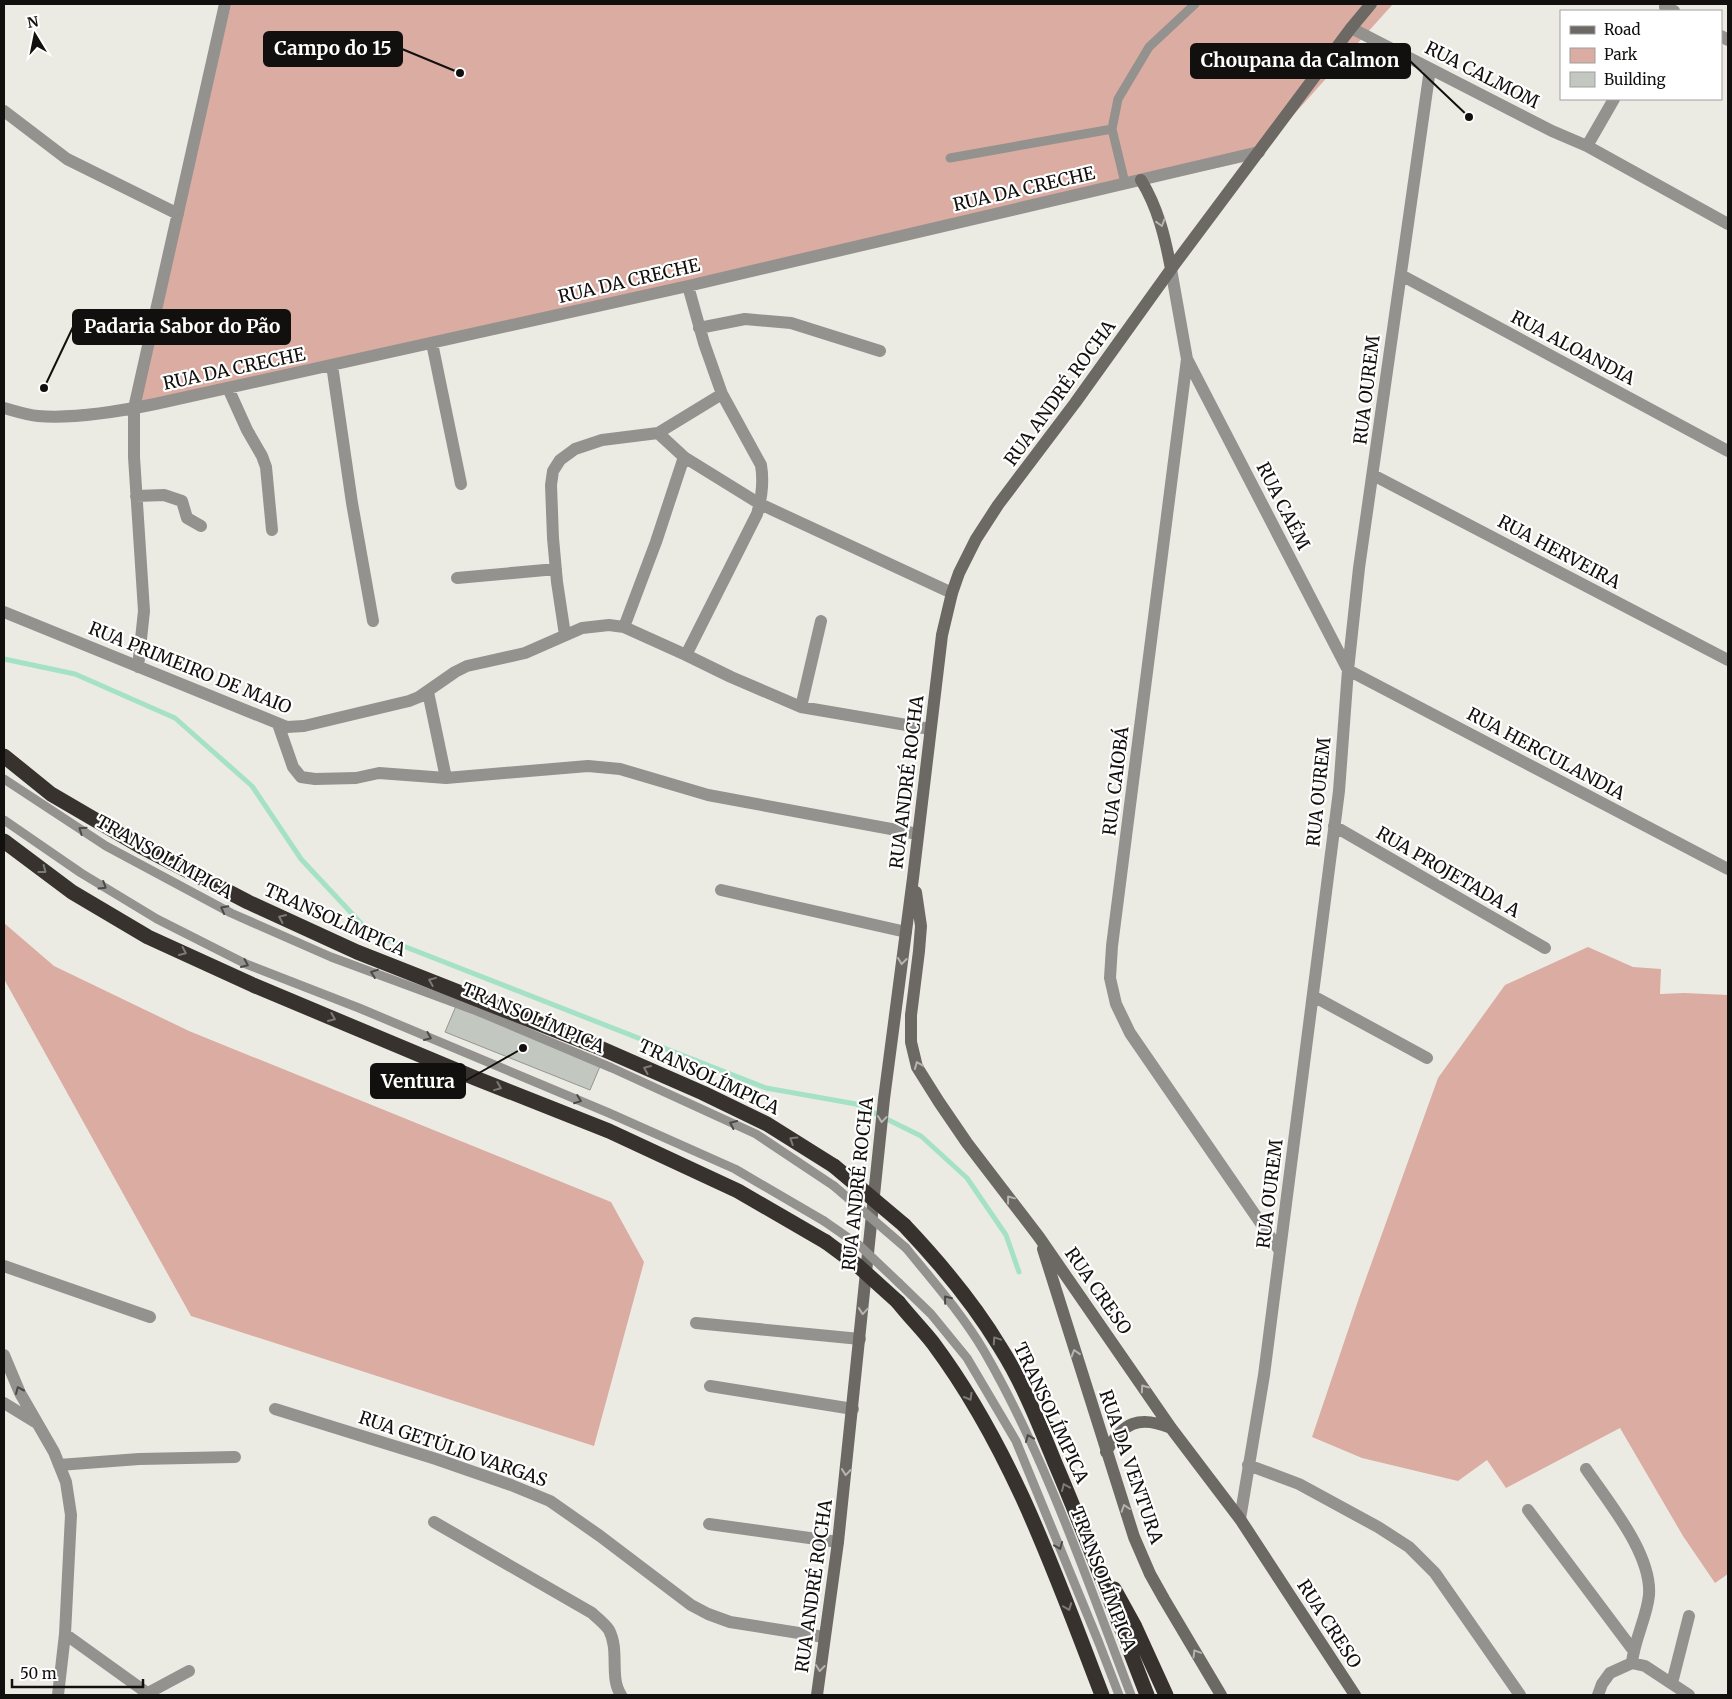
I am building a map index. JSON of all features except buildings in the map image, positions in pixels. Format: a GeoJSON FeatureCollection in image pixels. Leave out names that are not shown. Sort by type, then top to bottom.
{"type":"FeatureCollection","features":[{"type":"Feature","properties":{"kind":"highway","name":"TRANSOLÍMPICA"},"geometry":{"type":"LineString","coordinates":[[4,756],[51,794],[140,846],[248,902],[358,952],[598,1047],[703,1092],[767,1124],[834,1166],[904,1225],[941,1264],[975,1309],[1001,1348],[1031,1405],[1147,1695]]}},
{"type":"Feature","properties":{"kind":"highway"},"geometry":{"type":"LineString","coordinates":[[4,841],[72,892],[148,937],[271,992],[475,1078],[609,1131],[738,1190],[826,1242],[857,1266],[898,1302],[932,1341],[957,1377],[1002,1454],[1039,1532],[1102,1695]]}},
{"type":"Feature","properties":{"kind":"highway"},"geometry":{"type":"LineString","coordinates":[[1086,1540],[1135,1626],[1166,1695]]}},
{"type":"Feature","properties":{"kind":"main road","name":"RUA ANDRÉ ROCHA"},"geometry":{"type":"LineString","coordinates":[[817,1695],[838,1542],[853,1409],[884,1099],[942,635],[952,593],[959,573],[972,548],[998,505],[1075,403],[1171,269],[1351,28],[1371,4]]}},
{"type":"Feature","properties":{"kind":"main road"},"geometry":{"type":"LineString","coordinates":[[1141,180],[1150,194],[1161,223],[1171,269]]}},
{"type":"Feature","properties":{"kind":"main road","name":"RUA CRESO"},"geometry":{"type":"LineString","coordinates":[[913,878],[920,926],[919,951],[910,1015],[911,1042],[917,1066],[967,1143],[1039,1238],[1172,1428],[1240,1519],[1355,1695]]}},
{"type":"Feature","properties":{"kind":"main road","name":"RUA DA VENTURA"},"geometry":{"type":"LineString","coordinates":[[1039,1238],[1134,1536],[1150,1574],[1221,1695]]}},
{"type":"Feature","properties":{"kind":"main road"},"geometry":{"type":"LineString","coordinates":[[1106,1452],[1114,1437],[1124,1427],[1140,1421],[1157,1422],[1172,1428]]}},
{"type":"Feature","properties":{"kind":"street"},"geometry":{"type":"LineString","coordinates":[[138,667],[144,611],[136,496],[134,408],[225,4]]}},
{"type":"Feature","properties":{"kind":"street","name":"RUA CALMOM"},"geometry":{"type":"LineString","coordinates":[[1351,28],[1552,131],[1588,146],[1728,224]]}},
{"type":"Feature","properties":{"kind":"street","name":"RUA OUREM"},"geometry":{"type":"LineString","coordinates":[[1240,1519],[1264,1375],[1339,790],[1348,670],[1359,568],[1374,475],[1388,360],[1430,69]]}},
{"type":"Feature","properties":{"kind":"street"},"geometry":{"type":"LineString","coordinates":[[1588,146],[1613,100]]}},
{"type":"Feature","properties":{"kind":"street"},"geometry":{"type":"LineString","coordinates":[[4,111],[67,158],[178,214]]}},
{"type":"Feature","properties":{"kind":"street","name":"RUA DA CRECHE"},"geometry":{"type":"LineString","coordinates":[[4,408],[36,416],[56,417],[134,408],[688,286],[1259,152]]}},
{"type":"Feature","properties":{"kind":"street","name":"RUA CAIOBÁ"},"geometry":{"type":"LineString","coordinates":[[1171,269],[1187,358],[1110,978],[1116,1004],[1130,1032],[1280,1251]]}},
{"type":"Feature","properties":{"kind":"street","name":"RUA ALOANDIA"},"geometry":{"type":"LineString","coordinates":[[1401,276],[1728,452]]}},
{"type":"Feature","properties":{"kind":"street"},"geometry":{"type":"LineString","coordinates":[[686,654],[737,555],[760,504],[763,492],[763,477],[760,465],[722,394],[699,328],[688,286]]}},
{"type":"Feature","properties":{"kind":"street"},"geometry":{"type":"LineString","coordinates":[[699,328],[744,319],[791,323],[880,351]]}},
{"type":"Feature","properties":{"kind":"street"},"geometry":{"type":"LineString","coordinates":[[432,343],[461,484]]}},
{"type":"Feature","properties":{"kind":"street","name":"RUA CAÉM"},"geometry":{"type":"LineString","coordinates":[[1187,358],[1348,670]]}},
{"type":"Feature","properties":{"kind":"street"},"geometry":{"type":"LineString","coordinates":[[332,365],[352,503],[373,621]]}},
{"type":"Feature","properties":{"kind":"street"},"geometry":{"type":"LineString","coordinates":[[228,388],[246,430],[262,456],[266,467],[272,530]]}},
{"type":"Feature","properties":{"kind":"street"},"geometry":{"type":"LineString","coordinates":[[565,635],[556,569],[551,485],[553,471],[560,460],[575,449],[602,440],[658,433],[722,394]]}},
{"type":"Feature","properties":{"kind":"street"},"geometry":{"type":"LineString","coordinates":[[658,433],[684,457],[760,504],[952,593]]}},
{"type":"Feature","properties":{"kind":"street"},"geometry":{"type":"LineString","coordinates":[[624,627],[656,542],[684,457]]}},
{"type":"Feature","properties":{"kind":"street","name":"RUA HERVEIRA"},"geometry":{"type":"LineString","coordinates":[[1374,475],[1728,660]]}},
{"type":"Feature","properties":{"kind":"street"},"geometry":{"type":"LineString","coordinates":[[136,496],[164,495],[182,501],[187,518],[202,526]]}},
{"type":"Feature","properties":{"kind":"street"},"geometry":{"type":"LineString","coordinates":[[457,578],[556,569]]}},
{"type":"Feature","properties":{"kind":"street","name":"RUA PRIMEIRO DE MAIO"},"geometry":{"type":"LineString","coordinates":[[4,612],[287,727],[304,726],[409,701],[428,692],[455,672],[467,666],[525,653],[582,628],[609,625],[624,627],[686,654],[731,677],[802,707],[930,729]]}},
{"type":"Feature","properties":{"kind":"street"},"geometry":{"type":"LineString","coordinates":[[802,707],[821,621]]}},
{"type":"Feature","properties":{"kind":"street","name":"RUA HERCULANDIA"},"geometry":{"type":"LineString","coordinates":[[1348,670],[1728,869]]}},
{"type":"Feature","properties":{"kind":"street"},"geometry":{"type":"LineString","coordinates":[[428,692],[446,778]]}},
{"type":"Feature","properties":{"kind":"street"},"geometry":{"type":"LineString","coordinates":[[278,724],[293,767],[301,777],[314,779],[356,778],[379,773],[446,778],[588,766],[620,769],[708,795],[918,834]]}},
{"type":"Feature","properties":{"kind":"street","name":"RUA PROJETADA A"},"geometry":{"type":"LineString","coordinates":[[1334,826],[1545,948]]}},
{"type":"Feature","properties":{"kind":"street"},"geometry":{"type":"LineString","coordinates":[[721,890],[906,932]]}},
{"type":"Feature","properties":{"kind":"street"},"geometry":{"type":"LineString","coordinates":[[1313,996],[1427,1058]]}},
{"type":"Feature","properties":{"kind":"street"},"geometry":{"type":"LineString","coordinates":[[4,1266],[150,1317]]}},
{"type":"Feature","properties":{"kind":"street"},"geometry":{"type":"LineString","coordinates":[[696,1323],[860,1339]]}},
{"type":"Feature","properties":{"kind":"street"},"geometry":{"type":"LineString","coordinates":[[4,1355],[20,1393],[54,1452],[66,1482],[71,1515],[64,1634],[58,1695]]}},
{"type":"Feature","properties":{"kind":"street"},"geometry":{"type":"LineString","coordinates":[[710,1386],[853,1409]]}},
{"type":"Feature","properties":{"kind":"street"},"geometry":{"type":"LineString","coordinates":[[4,1403],[37,1423]]}},
{"type":"Feature","properties":{"kind":"street","name":"RUA GETÚLIO VARGAS"},"geometry":{"type":"LineString","coordinates":[[274,1409],[436,1459],[511,1485],[550,1501],[600,1536],[691,1605],[708,1614],[730,1622],[824,1637]]}},
{"type":"Feature","properties":{"kind":"street"},"geometry":{"type":"LineString","coordinates":[[59,1465],[139,1459],[235,1457]]}},
{"type":"Feature","properties":{"kind":"street"},"geometry":{"type":"LineString","coordinates":[[1248,1465],[1299,1484],[1409,1547],[1435,1573],[1520,1695]]}},
{"type":"Feature","properties":{"kind":"street"},"geometry":{"type":"LineString","coordinates":[[1586,1469],[1634,1541],[1648,1578],[1649,1597],[1632,1663]]}},
{"type":"Feature","properties":{"kind":"street"},"geometry":{"type":"LineString","coordinates":[[1528,1510],[1634,1650]]}},
{"type":"Feature","properties":{"kind":"street"},"geometry":{"type":"LineString","coordinates":[[434,1522],[592,1613],[608,1628],[615,1646],[617,1688],[621,1695]]}},
{"type":"Feature","properties":{"kind":"street"},"geometry":{"type":"LineString","coordinates":[[709,1524],[838,1542]]}},
{"type":"Feature","properties":{"kind":"street"},"geometry":{"type":"LineString","coordinates":[[1672,1683],[1689,1616]]}},
{"type":"Feature","properties":{"kind":"street"},"geometry":{"type":"LineString","coordinates":[[64,1634],[149,1694],[189,1671]]}},
{"type":"Feature","properties":{"kind":"street"},"geometry":{"type":"LineString","coordinates":[[1598,1695],[1602,1684],[1610,1673],[1632,1663],[1645,1666],[1690,1695]]}},
{"type":"Feature","properties":{"kind":"lane"},"geometry":{"type":"LineString","coordinates":[[1125,183],[1112,129],[1118,99],[1149,47],[1195,4]]}},
{"type":"Feature","properties":{"kind":"lane"},"geometry":{"type":"LineString","coordinates":[[950,158],[1112,129]]}},
{"type":"Feature","properties":{"kind":"lane","name":"TRANSOLÍMPICA"},"geometry":{"type":"LineString","coordinates":[[4,778],[106,846],[231,913],[331,957],[477,1011],[612,1068],[756,1134],[834,1186],[906,1248],[954,1307],[983,1350],[1027,1433],[1069,1534],[1131,1695]]}},
{"type":"Feature","properties":{"kind":"lane","name":"TRANSOLÍMPICA"},"geometry":{"type":"LineString","coordinates":[[4,820],[81,873],[157,920],[246,964],[359,1008],[609,1112],[735,1169],[824,1221],[860,1246],[931,1314],[967,1358],[1016,1441],[1119,1695]]}},
{"type":"Feature","properties":{"kind":"green space"},"geometry":{"type":"Polygon","coordinates":[[[231,4],[1393,4],[1253,160],[138,406],[231,4]]]}},
{"type":"Feature","properties":{"kind":"green space"},"geometry":{"type":"Polygon","coordinates":[[[4,923],[54,966],[189,1031],[611,1202],[644,1262],[594,1446],[191,1316],[4,979],[4,923]]]}},
{"type":"Feature","properties":{"kind":"green space"},"geometry":{"type":"Polygon","coordinates":[[[1588,947],[1633,967],[1661,969],[1660,994],[1728,995],[1728,1574],[1715,1583],[1683,1536],[1620,1428],[1506,1488],[1487,1460],[1458,1481],[1362,1458],[1312,1437],[1360,1295],[1438,1078],[1505,985],[1588,947]]]}},
{"type":"Feature","properties":{"kind":"waterway"},"geometry":{"type":"LineString","coordinates":[[4,659],[75,674],[175,718],[252,786],[301,859],[370,933],[766,1088],[856,1104],[921,1136],[967,1178],[1006,1235],[1019,1272]]}},
{"type":"Feature","properties":{"kind":"place","name":"Campo do 15"},"geometry":{"type":"Point","coordinates":[460,73]}},
{"type":"Feature","properties":{"kind":"place","name":"Choupana da Calmon"},"geometry":{"type":"Point","coordinates":[1469,117]}},
{"type":"Feature","properties":{"kind":"place","name":"Padaria Sabor do Pão"},"geometry":{"type":"Point","coordinates":[44,388]}},
{"type":"Feature","properties":{"kind":"place","name":"Ventura"},"geometry":{"type":"Point","coordinates":[523,1048]}}]}
